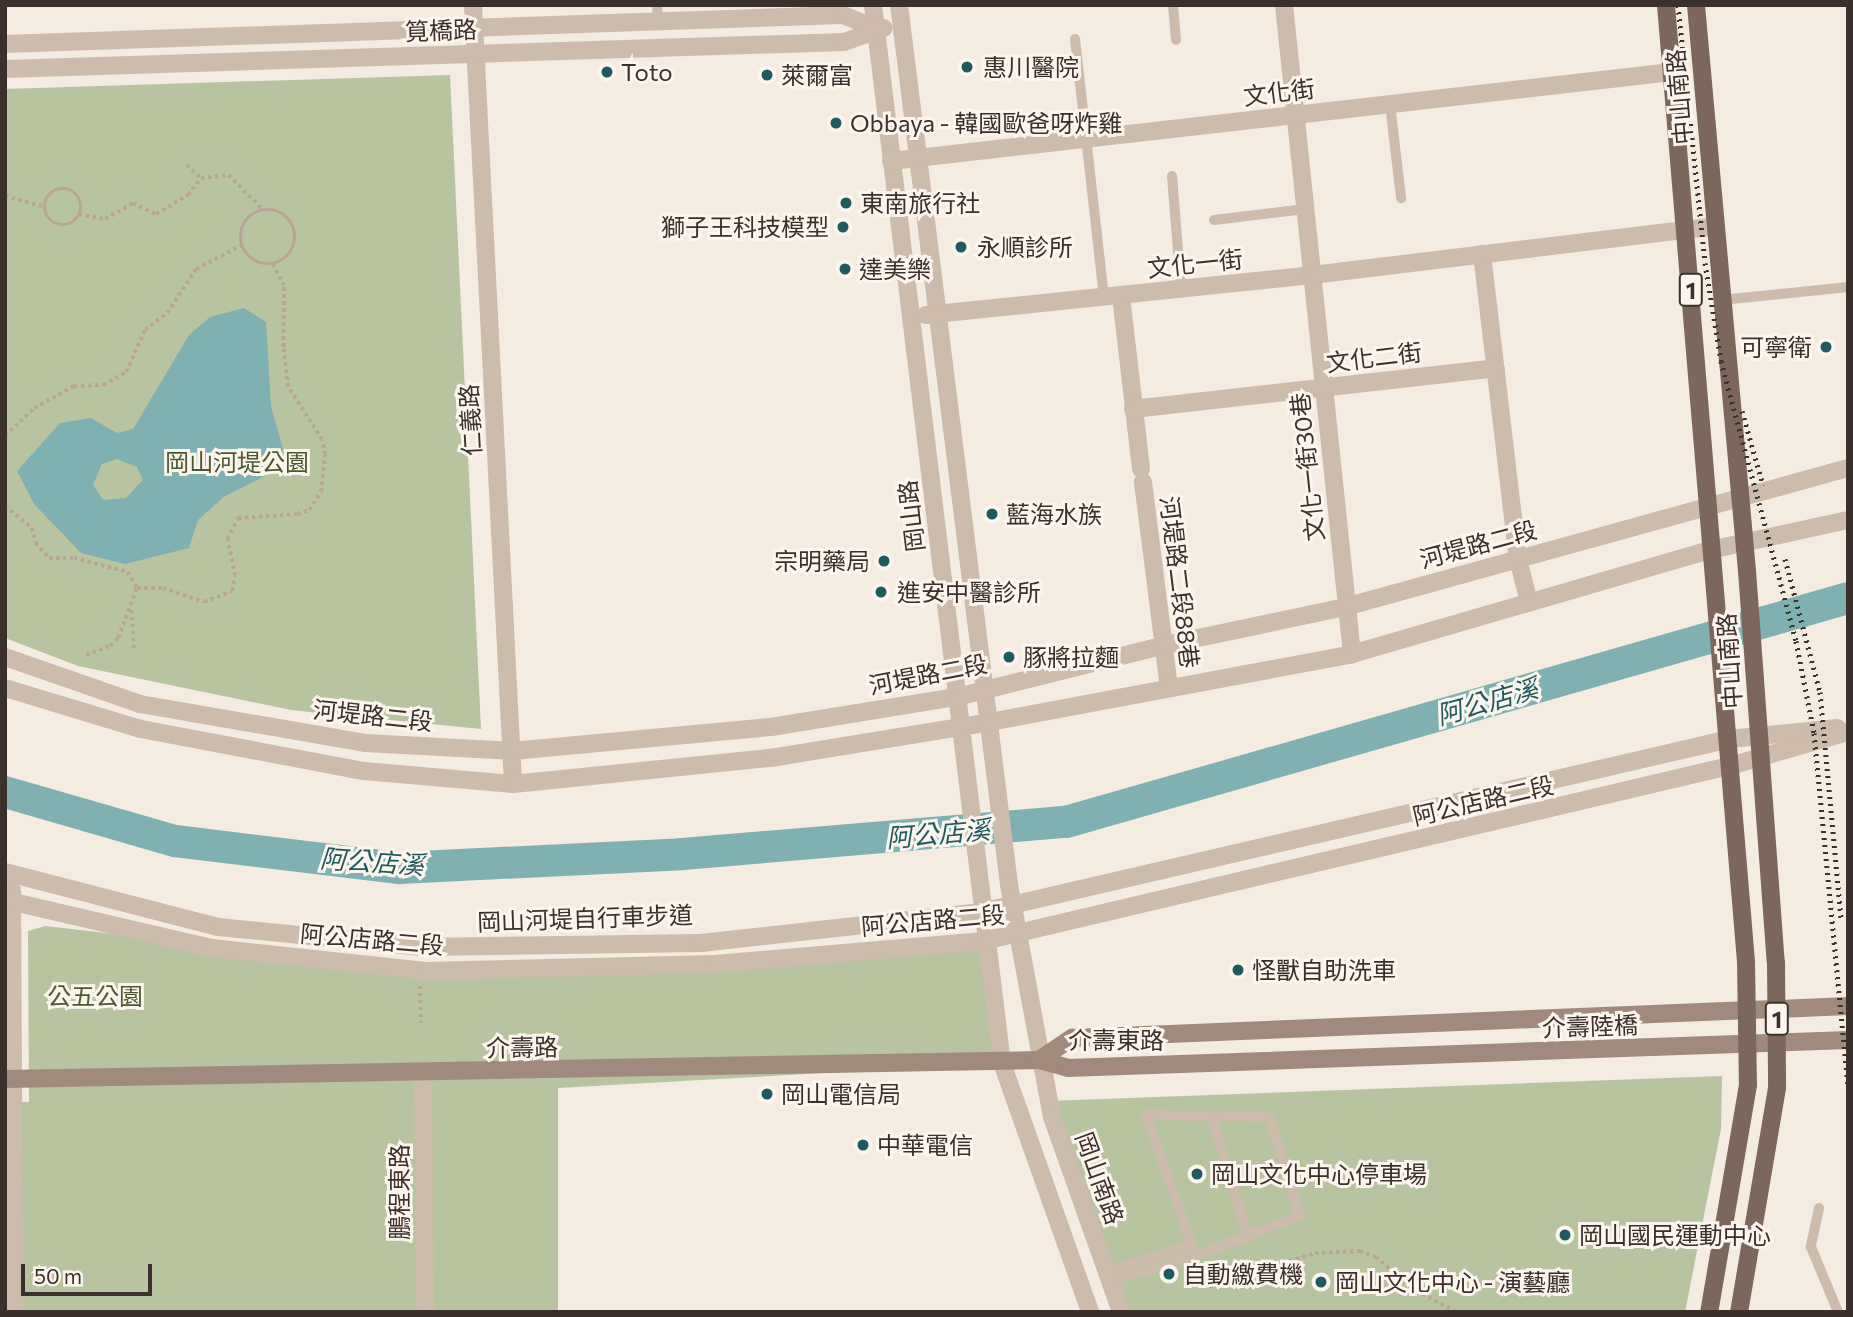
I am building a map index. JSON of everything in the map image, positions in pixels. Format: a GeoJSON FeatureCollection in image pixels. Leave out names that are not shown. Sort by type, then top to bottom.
{"type":"FeatureCollection","features":[{"type":"Feature","properties":{"kind":"main road","name":"中山南路"},"geometry":{"type":"LineString","coordinates":[[1666,5],[1687,228],[1706,507],[1733,765],[1746,961],[1748,1085],[1709,1312]]}},
{"type":"Feature","properties":{"kind":"main road","name":"中山南路"},"geometry":{"type":"LineString","coordinates":[[1696,5],[1747,570],[1776,962],[1777,1088],[1739,1312]]}},
{"type":"Feature","properties":{"kind":"main road","name":"介壽陸橋"},"geometry":{"type":"LineString","coordinates":[[1342,1027],[1848,1006]]}},
{"type":"Feature","properties":{"kind":"main road","name":"介壽東路"},"geometry":{"type":"LineString","coordinates":[[1039,1060],[1072,1038],[1342,1027]]}},
{"type":"Feature","properties":{"kind":"main road","name":"介壽陸橋"},"geometry":{"type":"LineString","coordinates":[[1334,1059],[1848,1040]]}},
{"type":"Feature","properties":{"kind":"main road","name":"介壽東路"},"geometry":{"type":"LineString","coordinates":[[1039,1060],[1069,1068],[1334,1059]]}},
{"type":"Feature","properties":{"kind":"main road","name":"介壽路"},"geometry":{"type":"LineString","coordinates":[[8,1079],[1002,1063],[1039,1060]]}},
{"type":"Feature","properties":{"kind":"street","name":"仁義路"},"geometry":{"type":"LineString","coordinates":[[473,5],[513,784]]}},
{"type":"Feature","properties":{"kind":"street","name":"岡山路"},"geometry":{"type":"LineString","coordinates":[[873,5],[984,941],[1002,1063]]}},
{"type":"Feature","properties":{"kind":"street"},"geometry":{"type":"LineString","coordinates":[[899,5],[1009,885],[1039,1060]]}},
{"type":"Feature","properties":{"kind":"street","name":"文化一街30巷"},"geometry":{"type":"LineString","coordinates":[[1284,5],[1352,654]]}},
{"type":"Feature","properties":{"kind":"street","name":"筧橋路"},"geometry":{"type":"LineString","coordinates":[[5,44],[474,27],[658,13],[713,19],[843,15],[876,28]]}},
{"type":"Feature","properties":{"kind":"street"},"geometry":{"type":"LineString","coordinates":[[713,19],[714,46]]}},
{"type":"Feature","properties":{"kind":"street","name":"筧橋路"},"geometry":{"type":"LineString","coordinates":[[5,69],[844,42],[876,28],[902,27]]}},
{"type":"Feature","properties":{"kind":"street"},"geometry":{"type":"LineString","coordinates":[[242,36],[244,61]]}},
{"type":"Feature","properties":{"kind":"street","name":"文化街"},"geometry":{"type":"LineString","coordinates":[[891,161],[1672,72]]}},
{"type":"Feature","properties":{"kind":"street","name":"文化一街"},"geometry":{"type":"LineString","coordinates":[[912,317],[1312,275],[1714,226]]}},
{"type":"Feature","properties":{"kind":"street"},"geometry":{"type":"LineString","coordinates":[[1482,254],[1518,559],[1529,602]]}},
{"type":"Feature","properties":{"kind":"street","name":"河堤路二段88巷"},"geometry":{"type":"LineString","coordinates":[[1113,297],[1133,409],[1169,688]]}},
{"type":"Feature","properties":{"kind":"street","name":"文化二街"},"geometry":{"type":"LineString","coordinates":[[1133,409],[1496,368]]}},
{"type":"Feature","properties":{"kind":"street","name":"河堤路二段"},"geometry":{"type":"LineString","coordinates":[[5,657],[140,704],[365,743],[512,751],[771,727],[957,696],[1165,645],[1345,607],[1848,468]]}},
{"type":"Feature","properties":{"kind":"street"},"geometry":{"type":"LineString","coordinates":[[5,688],[141,729],[364,771],[513,784],[771,758],[990,722],[1352,654],[1710,550],[1779,538],[1848,520]]}},
{"type":"Feature","properties":{"kind":"street","name":"阿公店路二段"},"geometry":{"type":"LineString","coordinates":[[11,875],[218,928],[422,947],[701,943],[981,912],[1730,733],[1759,728],[1848,730]]}},
{"type":"Feature","properties":{"kind":"street","name":"阿公店路二段"},"geometry":{"type":"LineString","coordinates":[[7,901],[212,948],[419,970],[715,964],[984,941],[1019,937],[1762,758],[1848,730]]}},
{"type":"Feature","properties":{"kind":"street"},"geometry":{"type":"LineString","coordinates":[[11,875],[7,901],[7,975],[14,1312]]}},
{"type":"Feature","properties":{"kind":"street","name":"岡山南路"},"geometry":{"type":"LineString","coordinates":[[1039,1060],[1052,1117],[1121,1312]]}},
{"type":"Feature","properties":{"kind":"street"},"geometry":{"type":"LineString","coordinates":[[1002,1063],[1090,1312]]}},
{"type":"Feature","properties":{"kind":"street","name":"鵬程東路"},"geometry":{"type":"LineString","coordinates":[[423,1073],[425,1312]]}},
{"type":"Feature","properties":{"kind":"lane"},"geometry":{"type":"LineString","coordinates":[[1173,5],[1176,40]]}},
{"type":"Feature","properties":{"kind":"lane"},"geometry":{"type":"LineString","coordinates":[[1075,38],[1087,139],[1113,297]]}},
{"type":"Feature","properties":{"kind":"lane"},"geometry":{"type":"LineString","coordinates":[[1390,104],[1401,198]]}},
{"type":"Feature","properties":{"kind":"lane"},"geometry":{"type":"LineString","coordinates":[[1172,176],[1181,289]]}},
{"type":"Feature","properties":{"kind":"lane"},"geometry":{"type":"LineString","coordinates":[[1214,220],[1305,209]]}},
{"type":"Feature","properties":{"kind":"lane"},"geometry":{"type":"LineString","coordinates":[[1721,300],[1848,286]]}},
{"type":"Feature","properties":{"kind":"lane"},"geometry":{"type":"LineString","coordinates":[[1109,1276],[1248,1236],[1300,1215],[1269,1117],[1146,1115],[1194,1251]]}},
{"type":"Feature","properties":{"kind":"lane"},"geometry":{"type":"LineString","coordinates":[[1211,1116],[1248,1236]]}},
{"type":"Feature","properties":{"kind":"lane"},"geometry":{"type":"LineString","coordinates":[[1819,1208],[1811,1247],[1839,1312]]}},
{"type":"Feature","properties":{"kind":"path"},"geometry":{"type":"LineString","coordinates":[[187,165],[201,178]]}},
{"type":"Feature","properties":{"kind":"path"},"geometry":{"type":"LineString","coordinates":[[79,214],[105,219],[132,203],[156,214],[180,201],[201,178],[229,175],[263,210],[289,220],[295,237],[290,253],[268,264],[251,259],[242,245],[247,220],[263,210]]}},
{"type":"Feature","properties":{"kind":"path"},"geometry":{"type":"LineString","coordinates":[[64,189],[78,197],[79,214],[71,222],[59,224],[49,218],[45,207],[49,195],[64,189]]}},
{"type":"Feature","properties":{"kind":"path"},"geometry":{"type":"LineString","coordinates":[[5,195],[45,207]]}},
{"type":"Feature","properties":{"kind":"path"},"geometry":{"type":"LineString","coordinates":[[5,436],[34,408],[74,386],[103,385],[126,372],[145,330],[167,313],[196,269],[242,245]]}},
{"type":"Feature","properties":{"kind":"path"},"geometry":{"type":"LineString","coordinates":[[136,588],[163,588],[204,602],[223,597],[232,591],[235,576],[227,539],[238,518],[297,514],[309,510],[321,492],[322,440],[288,387],[283,347],[284,286],[272,263]]}},
{"type":"Feature","properties":{"kind":"path"},"geometry":{"type":"LineString","coordinates":[[5,506],[32,528],[49,558],[75,558],[128,572],[136,588],[132,604],[110,646],[86,655]]}},
{"type":"Feature","properties":{"kind":"path"},"geometry":{"type":"LineString","coordinates":[[132,604],[134,649]]}},
{"type":"Feature","properties":{"kind":"path"},"geometry":{"type":"LineString","coordinates":[[419,970],[421,1023]]}},
{"type":"Feature","properties":{"kind":"path"},"geometry":{"type":"LineString","coordinates":[[1194,1251],[1209,1287],[1315,1253],[1360,1251],[1376,1257],[1410,1287],[1456,1312]]}},
{"type":"Feature","properties":{"kind":"green space","name":"岡山河堤公園"},"geometry":{"type":"Polygon","coordinates":[[[450,75],[481,729],[291,710],[78,666],[5,638],[5,89],[450,75]]]}},
{"type":"Feature","properties":{"kind":"green space","name":"公五公園"},"geometry":{"type":"Polygon","coordinates":[[[46,926],[426,971],[984,941],[1002,1063],[558,1088],[558,1312],[5,1312],[5,1102],[29,1102],[28,931],[46,926]]]}},
{"type":"Feature","properties":{"kind":"green space"},"geometry":{"type":"Polygon","coordinates":[[[1722,1076],[1721,1129],[1685,1312],[1123,1312],[1048,1101],[1722,1076]]]}},
{"type":"Feature","properties":{"kind":"water"},"geometry":{"type":"Polygon","coordinates":[[[244,308],[266,322],[271,406],[283,449],[267,475],[225,496],[198,520],[189,548],[125,564],[81,553],[34,504],[17,471],[60,423],[91,418],[117,433],[133,429],[189,335],[210,317],[244,308]],[[117,459],[102,464],[93,485],[103,500],[126,498],[143,480],[137,467],[117,459]]]}},
{"type":"Feature","properties":{"kind":"waterway","name":"阿公店溪"},"geometry":{"type":"LineString","coordinates":[[5,792],[175,841],[399,868],[682,854],[1066,822],[1848,598]]}},
{"type":"Feature","properties":{"kind":"railway"},"geometry":{"type":"LineString","coordinates":[[1678,5],[1705,263],[1721,361],[1796,641],[1814,733],[1848,1084]]}},
{"type":"Feature","properties":{"kind":"railway"},"geometry":{"type":"LineString","coordinates":[[1742,411],[1763,485]]}},
{"type":"Feature","properties":{"kind":"railway"},"geometry":{"type":"LineString","coordinates":[[1785,559],[1820,692],[1841,920]]}},
{"type":"Feature","properties":{"kind":"place","name":"惠川醫院"},"geometry":{"type":"Point","coordinates":[967,67]}},
{"type":"Feature","properties":{"kind":"place","name":"Toto"},"geometry":{"type":"Point","coordinates":[607,72]}},
{"type":"Feature","properties":{"kind":"place","name":"萊爾富"},"geometry":{"type":"Point","coordinates":[767,75]}},
{"type":"Feature","properties":{"kind":"place","name":"Obbaya - 韓國歐爸呀炸雞"},"geometry":{"type":"Point","coordinates":[836,123]}},
{"type":"Feature","properties":{"kind":"place","name":"東南旅行社"},"geometry":{"type":"Point","coordinates":[846,203]}},
{"type":"Feature","properties":{"kind":"place","name":"獅子王科技模型"},"geometry":{"type":"Point","coordinates":[843,227]}},
{"type":"Feature","properties":{"kind":"place","name":"永順診所"},"geometry":{"type":"Point","coordinates":[961,247]}},
{"type":"Feature","properties":{"kind":"place","name":"達美樂"},"geometry":{"type":"Point","coordinates":[845,269]}},
{"type":"Feature","properties":{"kind":"place","name":"可寧衛"},"geometry":{"type":"Point","coordinates":[1826,347]}},
{"type":"Feature","properties":{"kind":"place","name":"藍海水族"},"geometry":{"type":"Point","coordinates":[992,514]}},
{"type":"Feature","properties":{"kind":"place","name":"宗明藥局"},"geometry":{"type":"Point","coordinates":[884,561]}},
{"type":"Feature","properties":{"kind":"place","name":"進安中醫診所"},"geometry":{"type":"Point","coordinates":[881,592]}},
{"type":"Feature","properties":{"kind":"place","name":"豚將拉麵"},"geometry":{"type":"Point","coordinates":[1009,657]}},
{"type":"Feature","properties":{"kind":"place","name":"怪獸自助洗車"},"geometry":{"type":"Point","coordinates":[1238,970]}},
{"type":"Feature","properties":{"kind":"place","name":"岡山電信局"},"geometry":{"type":"Point","coordinates":[767,1094]}},
{"type":"Feature","properties":{"kind":"place","name":"中華電信"},"geometry":{"type":"Point","coordinates":[863,1145]}},
{"type":"Feature","properties":{"kind":"place","name":"岡山文化中心停車場"},"geometry":{"type":"Point","coordinates":[1197,1174]}},
{"type":"Feature","properties":{"kind":"place","name":"岡山國民運動中心"},"geometry":{"type":"Point","coordinates":[1565,1235]}},
{"type":"Feature","properties":{"kind":"place","name":"自動繳費機"},"geometry":{"type":"Point","coordinates":[1169,1274]}},
{"type":"Feature","properties":{"kind":"place","name":"岡山文化中心 - 演藝廳"},"geometry":{"type":"Point","coordinates":[1321,1282]}}]}
